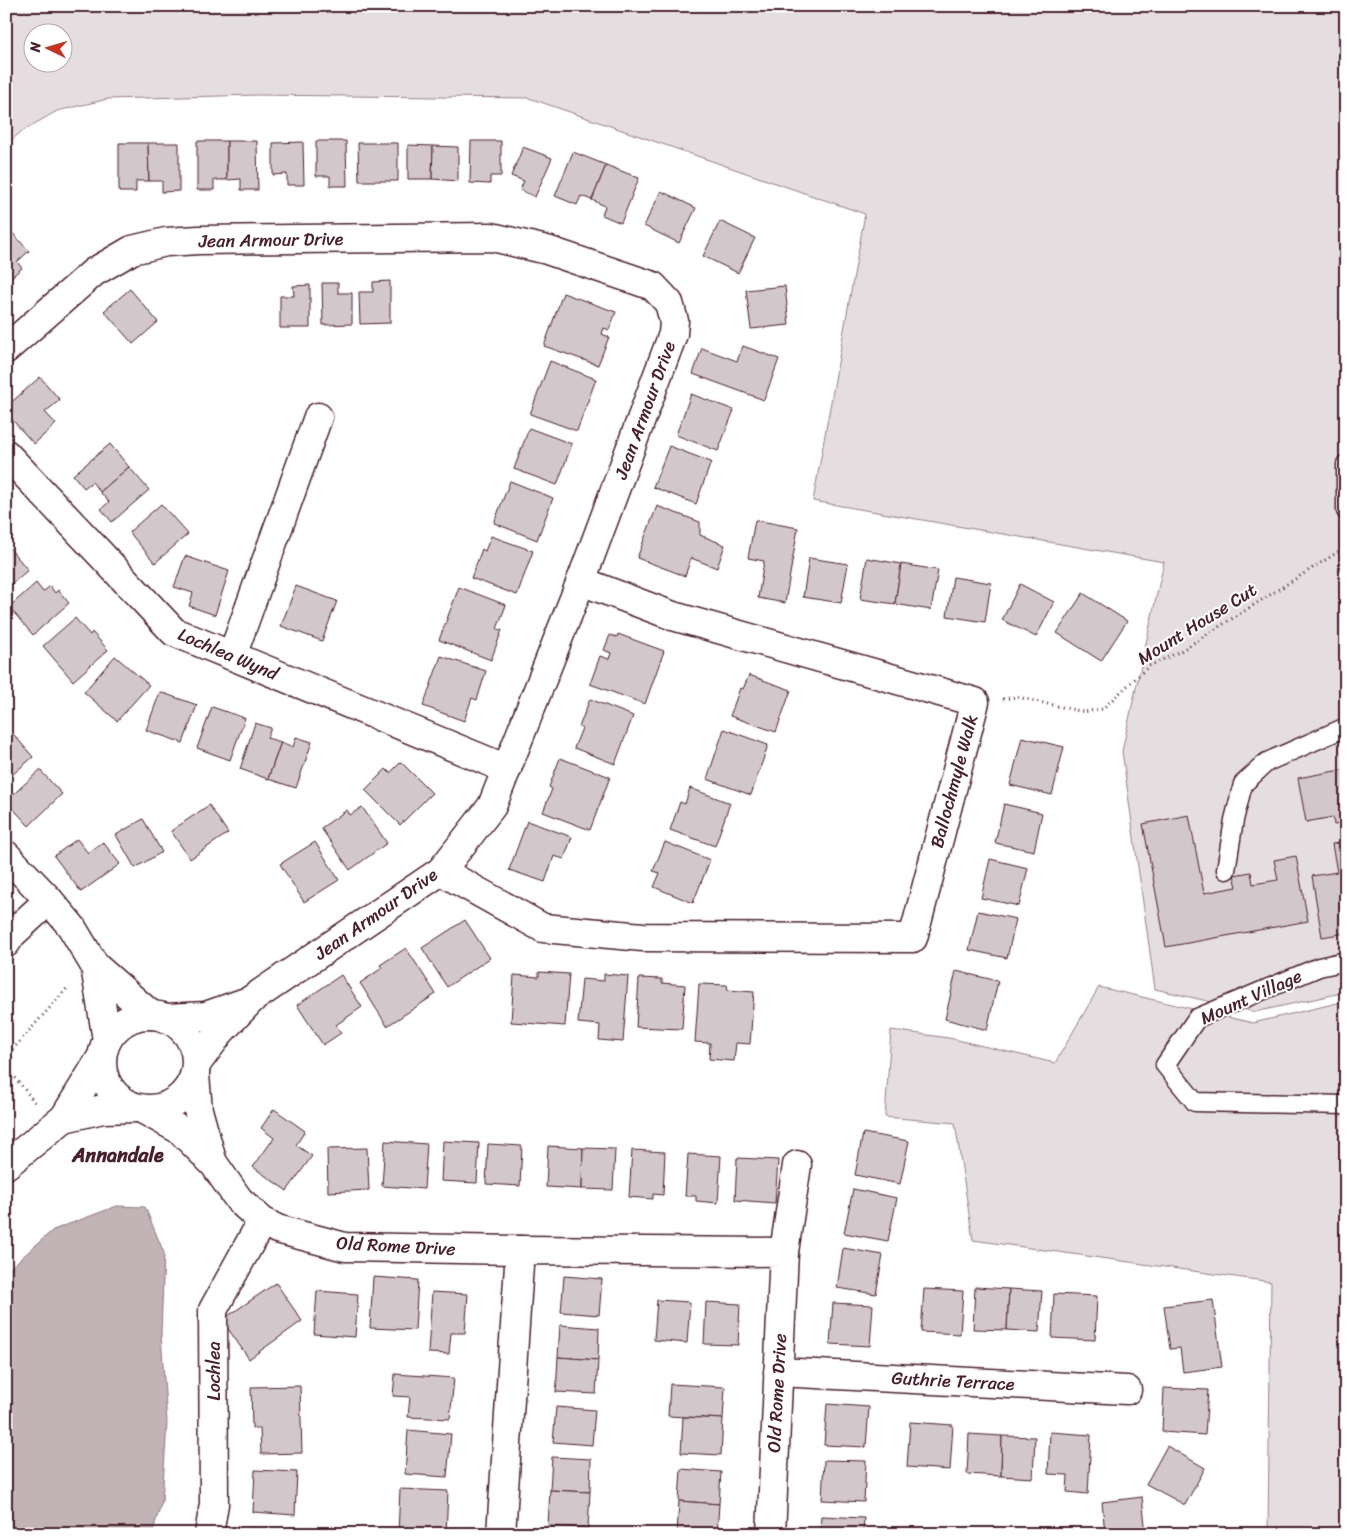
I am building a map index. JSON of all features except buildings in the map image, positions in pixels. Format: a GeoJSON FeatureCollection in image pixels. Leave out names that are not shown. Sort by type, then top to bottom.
{"type":"FeatureCollection","features":[{"type":"Feature","properties":{"kind":"street","name":"Jean Armour Drive"},"geometry":{"type":"LineString","coordinates":[[6,349],[94,272],[132,250],[166,242],[492,237],[547,250],[653,286],[669,303],[674,321],[673,334],[581,581],[492,806],[441,871],[252,999],[221,1031],[196,1069]]}},
{"type":"Feature","properties":{"kind":"street"},"geometry":{"type":"LineString","coordinates":[[232,656],[318,417]]}},
{"type":"Feature","properties":{"kind":"street","name":"Lochlea Wynd"},"geometry":{"type":"LineString","coordinates":[[6,454],[174,632],[507,769]]}},
{"type":"Feature","properties":{"kind":"street","name":"Ballochmyle Walk"},"geometry":{"type":"LineString","coordinates":[[441,871],[543,928],[643,937],[913,938],[975,702],[673,616],[581,581]]}},
{"type":"Feature","properties":{"kind":"street"},"geometry":{"type":"LineString","coordinates":[[6,856],[49,900],[71,926],[93,963],[159,1016],[183,1029],[194,1047],[196,1069],[185,1094],[172,1104],[161,1108],[102,1109],[59,1122]]}},
{"type":"Feature","properties":{"kind":"street"},"geometry":{"type":"LineString","coordinates":[[6,943],[12,934],[49,900]]}},
{"type":"Feature","properties":{"kind":"street"},"geometry":{"type":"LineString","coordinates":[[93,963],[104,1048],[102,1073],[106,1083],[116,1097],[140,1109]]}},
{"type":"Feature","properties":{"kind":"street","name":"Jean Armour Drive"},"geometry":{"type":"LineString","coordinates":[[159,1016],[206,1016],[252,999]]}},
{"type":"Feature","properties":{"kind":"street"},"geometry":{"type":"LineString","coordinates":[[6,1165],[59,1122],[112,1032],[125,1021],[139,1016],[159,1016]]}},
{"type":"Feature","properties":{"kind":"street","name":"Old Rome Drive"},"geometry":{"type":"LineString","coordinates":[[196,1069],[198,1110],[214,1164]]}},
{"type":"Feature","properties":{"kind":"street","name":"Old Rome Drive"},"geometry":{"type":"LineString","coordinates":[[140,1109],[180,1130],[214,1164],[238,1200],[262,1221],[277,1229],[345,1247],[784,1252]]}},
{"type":"Feature","properties":{"kind":"street","name":"Old Rome Drive"},"geometry":{"type":"LineString","coordinates":[[771,1534],[784,1252],[797,1165]]}},
{"type":"Feature","properties":{"kind":"street","name":"Lochlea"},"geometry":{"type":"LineString","coordinates":[[209,1534],[214,1504],[213,1310],[262,1221]]}},
{"type":"Feature","properties":{"kind":"street"},"geometry":{"type":"LineString","coordinates":[[501,1534],[520,1250]]}},
{"type":"Feature","properties":{"kind":"street","name":"Guthrie Terrace"},"geometry":{"type":"LineString","coordinates":[[778,1372],[1127,1390]]}},
{"type":"Feature","properties":{"kind":"lane"},"geometry":{"type":"LineString","coordinates":[[1346,464],[1346,511]]}},
{"type":"Feature","properties":{"kind":"lane"},"geometry":{"type":"LineString","coordinates":[[1226,870],[1234,820],[1243,784],[1266,762],[1346,727]]}},
{"type":"Feature","properties":{"kind":"lane","name":"Mount Village"},"geometry":{"type":"LineString","coordinates":[[1346,961],[1319,967],[1197,1018],[1165,1066],[1195,1102],[1346,1105]]}},
{"type":"Feature","properties":{"kind":"path","name":"Mount House Cut"},"geometry":{"type":"LineString","coordinates":[[975,702],[1017,697],[1084,712],[1102,710],[1149,666],[1180,652],[1346,547]]}},
{"type":"Feature","properties":{"kind":"path"},"geometry":{"type":"LineString","coordinates":[[6,1057],[93,963]]}},
{"type":"Feature","properties":{"kind":"path"},"geometry":{"type":"LineString","coordinates":[[6,1066],[59,1122]]}},
{"type":"Feature","properties":{"kind":"shaded area"},"geometry":{"type":"Polygon","coordinates":[[[6,6],[1346,6],[1346,992],[1255,1012],[1155,989],[1122,751],[1164,562],[813,501],[865,214],[529,98],[257,95],[108,99],[57,111],[22,131],[6,145],[6,6]]]}},
{"type":"Feature","properties":{"kind":"shaded area"},"geometry":{"type":"Polygon","coordinates":[[[1099,987],[1253,1023],[1346,1001],[1346,1534],[1268,1534],[1271,1282],[973,1240],[955,1123],[885,1117],[891,1030],[949,1038],[1055,1063],[1099,987]]]}},
{"type":"Feature","properties":{"kind":"shaded area"},"geometry":{"type":"Polygon","coordinates":[[[117,1206],[145,1207],[164,1253],[161,1334],[167,1423],[162,1501],[152,1534],[6,1534],[6,1275],[11,1267],[53,1230],[117,1206]]]}},
{"type":"Feature","properties":{"kind":"district","name":"Annandale"},"geometry":{"type":"Point","coordinates":[118,1155]}}]}
